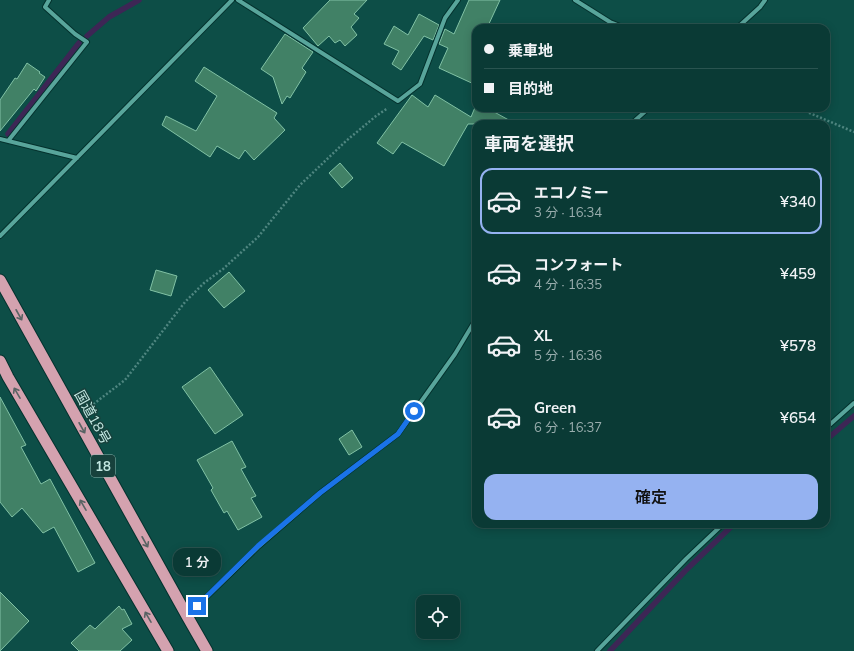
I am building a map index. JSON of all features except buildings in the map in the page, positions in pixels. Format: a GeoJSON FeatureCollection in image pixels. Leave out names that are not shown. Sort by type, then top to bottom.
{"type":"FeatureCollection","features":[{"type":"Feature","properties":{"kind":"highway","name":"国道18号"},"geometry":{"type":"LineString","coordinates":[[0,280],[207,651]]}},
{"type":"Feature","properties":{"kind":"highway"},"geometry":{"type":"LineString","coordinates":[[0,361],[167,651]]}},
{"type":"Feature","properties":{"kind":"street"},"geometry":{"type":"LineString","coordinates":[[8,141],[86,42],[45,7],[49,0]]}},
{"type":"Feature","properties":{"kind":"street"},"geometry":{"type":"LineString","coordinates":[[0,236],[232,0]]}},
{"type":"Feature","properties":{"kind":"street"},"geometry":{"type":"LineString","coordinates":[[238,0],[398,101],[420,84],[445,18],[458,0]]}},
{"type":"Feature","properties":{"kind":"street"},"geometry":{"type":"LineString","coordinates":[[575,0],[615,24]]}},
{"type":"Feature","properties":{"kind":"street"},"geometry":{"type":"LineString","coordinates":[[741,24],[766,0]]}},
{"type":"Feature","properties":{"kind":"street"},"geometry":{"type":"LineString","coordinates":[[636,120],[644,112]]}},
{"type":"Feature","properties":{"kind":"street"},"geometry":{"type":"LineString","coordinates":[[0,140],[77,158]]}},
{"type":"Feature","properties":{"kind":"street"},"geometry":{"type":"LineString","coordinates":[[187,616],[258,546],[320,493],[398,434],[455,354],[472,326]]}},
{"type":"Feature","properties":{"kind":"street"},"geometry":{"type":"LineString","coordinates":[[830,424],[854,403]]}},
{"type":"Feature","properties":{"kind":"street"},"geometry":{"type":"LineString","coordinates":[[597,651],[686,559],[719,528]]}},
{"type":"Feature","properties":{"kind":"path"},"geometry":{"type":"LineString","coordinates":[[76,418],[125,380],[185,302],[204,283],[223,269],[258,237],[300,185],[346,141],[376,116],[398,101]]}},
{"type":"Feature","properties":{"kind":"path"},"geometry":{"type":"LineString","coordinates":[[807,112],[826,120]]}},
{"type":"Feature","properties":{"kind":"path"},"geometry":{"type":"LineString","coordinates":[[830,122],[854,132]]}},
{"type":"Feature","properties":{"kind":"waterway"},"geometry":{"type":"LineString","coordinates":[[87,36],[109,17],[139,0]]}},
{"type":"Feature","properties":{"kind":"waterway"},"geometry":{"type":"LineString","coordinates":[[8,134],[79,43]]}},
{"type":"Feature","properties":{"kind":"waterway"},"geometry":{"type":"LineString","coordinates":[[830,437],[854,416]]}},
{"type":"Feature","properties":{"kind":"waterway"},"geometry":{"type":"LineString","coordinates":[[610,651],[685,571],[730,528]]}},
{"type":"Feature","properties":{"kind":"route"},"geometry":{"type":"LineString","coordinates":[[197,606],[258,546],[320,493],[398,434],[414,411]]}}]}
